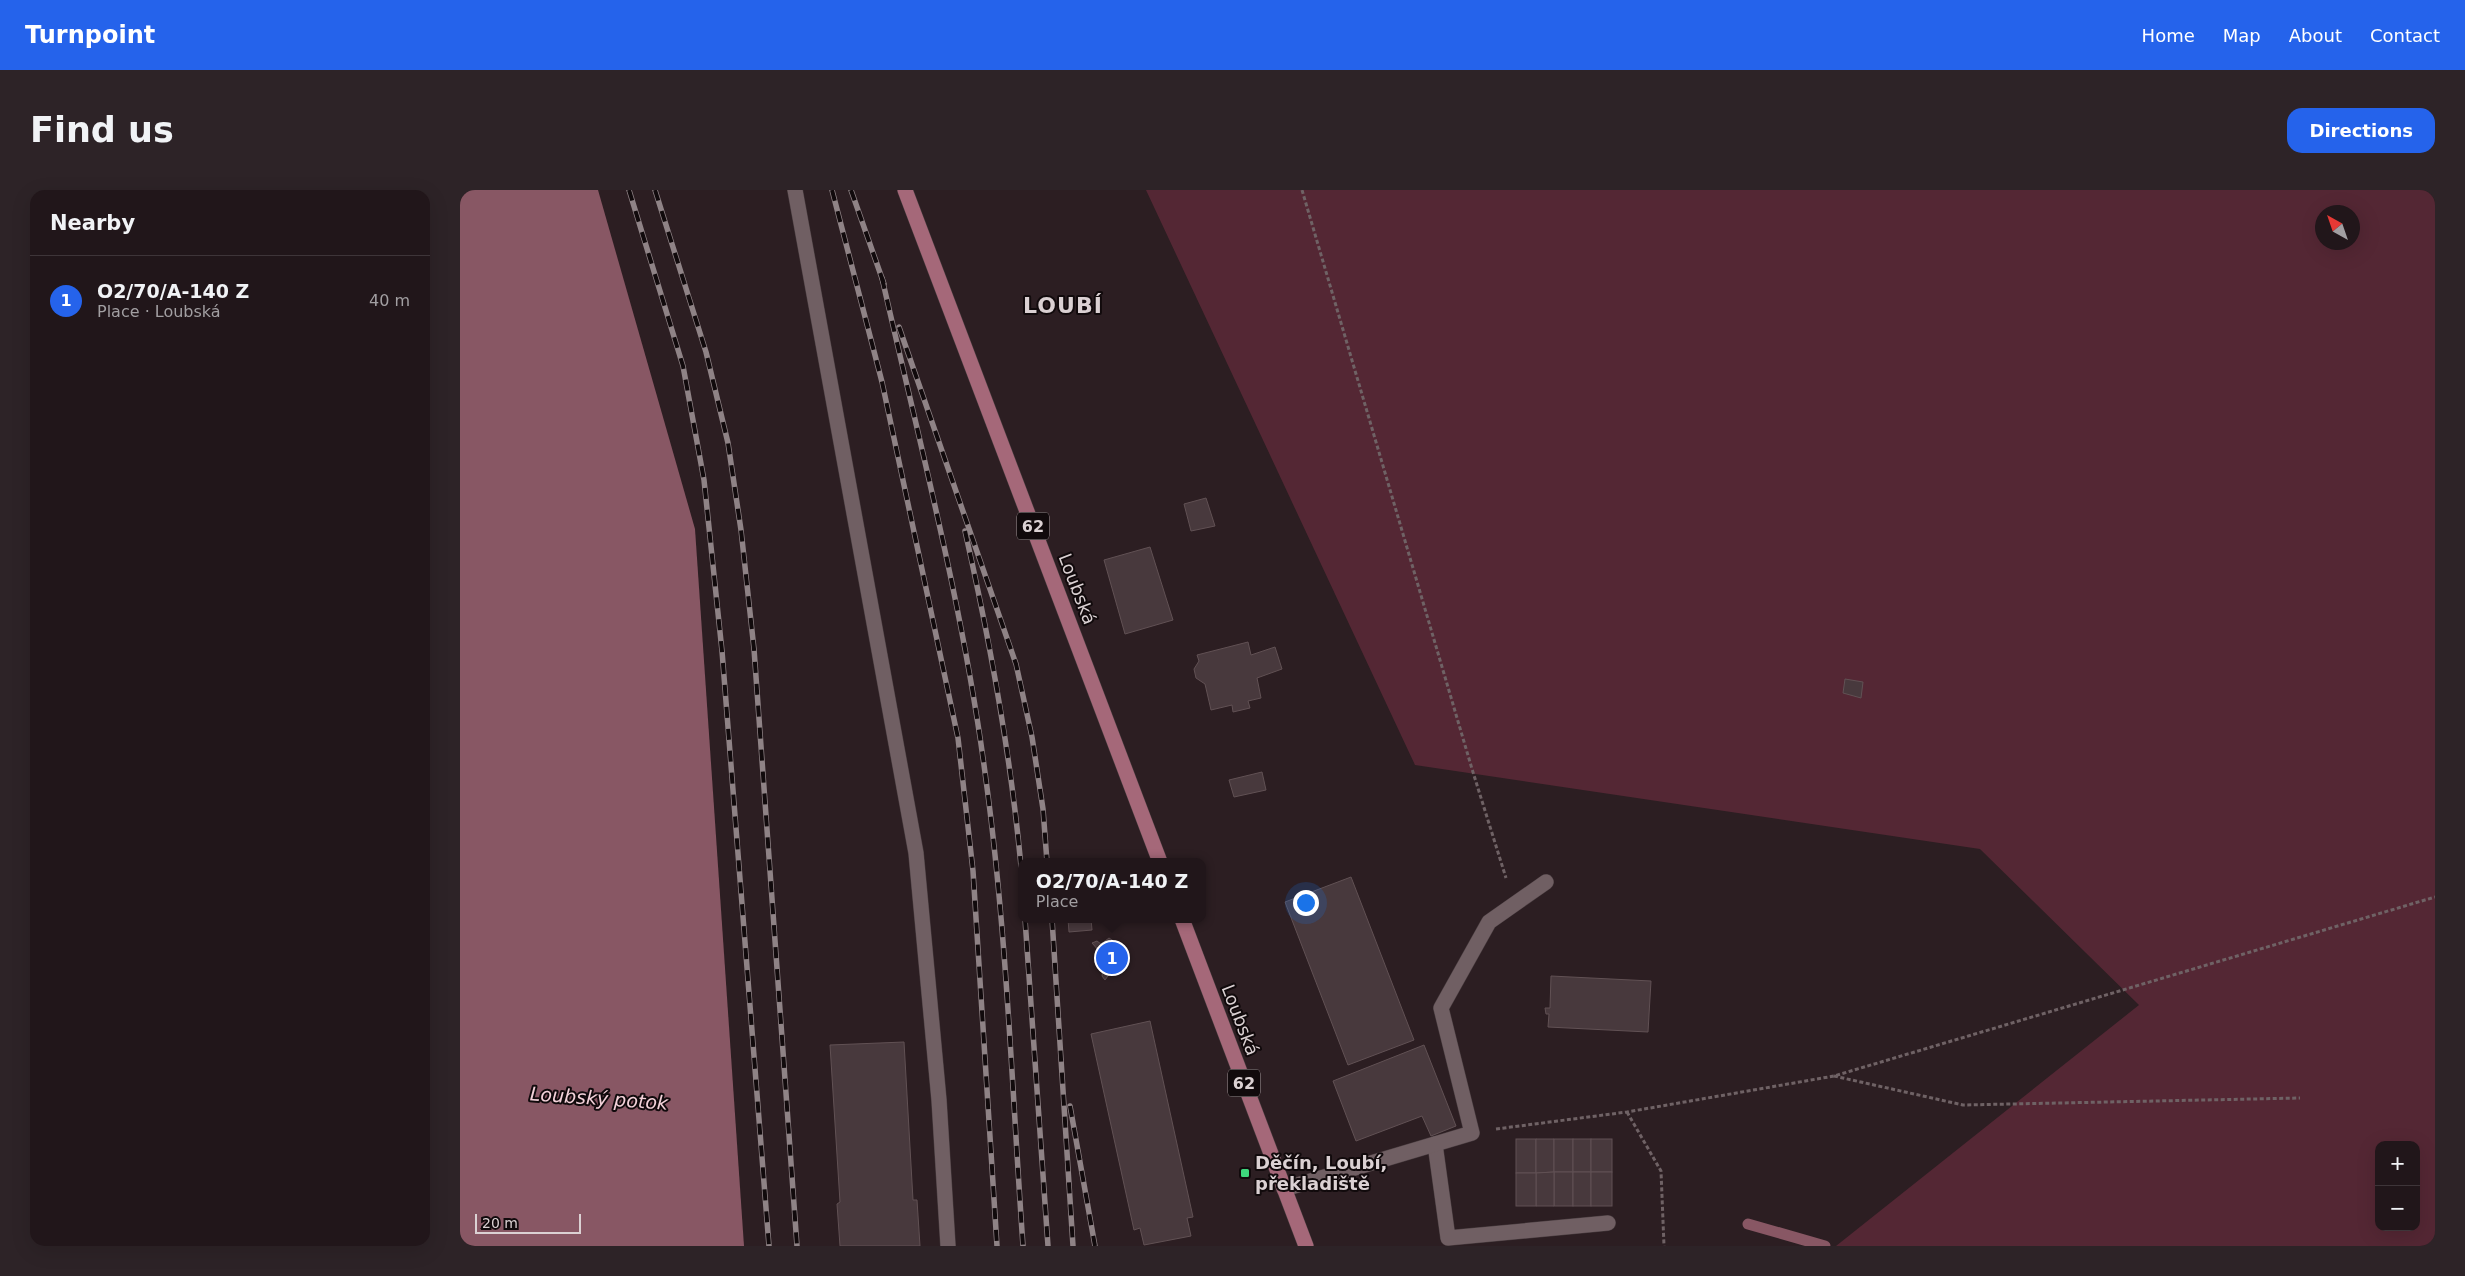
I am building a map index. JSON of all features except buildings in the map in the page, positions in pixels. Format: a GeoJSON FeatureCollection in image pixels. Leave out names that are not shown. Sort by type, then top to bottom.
{"type":"FeatureCollection","features":[{"type":"Feature","properties":{"kind":"main road","name":"Loubská"},"geometry":{"type":"LineString","coordinates":[[906,190],[1158,858]]}},
{"type":"Feature","properties":{"kind":"main road","name":"Loubská"},"geometry":{"type":"LineString","coordinates":[[1184,923],[1306,1246]]}},
{"type":"Feature","properties":{"kind":"lane"},"geometry":{"type":"LineString","coordinates":[[795,190],[916,853],[939,1100],[948,1246]]}},
{"type":"Feature","properties":{"kind":"lane"},"geometry":{"type":"LineString","coordinates":[[1284,1189],[1472,1133],[1441,1008],[1488,922],[1546,882]]}},
{"type":"Feature","properties":{"kind":"lane"},"geometry":{"type":"LineString","coordinates":[[1435,1144],[1448,1238],[1608,1223]]}},
{"type":"Feature","properties":{"kind":"path"},"geometry":{"type":"LineString","coordinates":[[1302,190],[1472,769],[1514,904]]}},
{"type":"Feature","properties":{"kind":"path"},"geometry":{"type":"LineString","coordinates":[[1472,1133],[1627,1112],[1834,1076],[2435,897]]}},
{"type":"Feature","properties":{"kind":"path"},"geometry":{"type":"LineString","coordinates":[[1834,1076],[1963,1105],[2300,1098]]}},
{"type":"Feature","properties":{"kind":"path"},"geometry":{"type":"LineString","coordinates":[[1627,1112],[1661,1171],[1664,1246]]}},
{"type":"Feature","properties":{"kind":"shaded area"},"geometry":{"type":"Polygon","coordinates":[[[1146,190],[2435,190],[2435,1246],[1836,1246],[2139,1005],[1980,849],[1415,765],[1146,190]]]}},
{"type":"Feature","properties":{"kind":"water"},"geometry":{"type":"Polygon","coordinates":[[[460,190],[598,190],[695,529],[744,1246],[460,1246],[460,190]]]}},
{"type":"Feature","properties":{"kind":"waterway","name":"Loubský potok"},"geometry":{"type":"LineString","coordinates":[[1748,1224],[1825,1246]]}},
{"type":"Feature","properties":{"kind":"railway"},"geometry":{"type":"LineString","coordinates":[[629,190],[683,366],[704,480],[722,651],[769,1246]]}},
{"type":"Feature","properties":{"kind":"railway"},"geometry":{"type":"LineString","coordinates":[[655,190],[706,352],[728,443],[741,530],[754,649],[797,1246]]}},
{"type":"Feature","properties":{"kind":"railway"},"geometry":{"type":"LineString","coordinates":[[832,190],[882,382],[958,738],[973,871],[997,1246]]}},
{"type":"Feature","properties":{"kind":"railway"},"geometry":{"type":"LineString","coordinates":[[851,190],[884,284]]}},
{"type":"Feature","properties":{"kind":"railway"},"geometry":{"type":"LineString","coordinates":[[882,278],[940,528],[977,716],[999,896],[1023,1246]]}},
{"type":"Feature","properties":{"kind":"railway"},"geometry":{"type":"LineString","coordinates":[[899,327],[1016,664],[1032,737],[1043,809],[1047,858]]}},
{"type":"Feature","properties":{"kind":"railway"},"geometry":{"type":"LineString","coordinates":[[965,531],[1000,703],[1013,790],[1020,858]]}},
{"type":"Feature","properties":{"kind":"railway"},"geometry":{"type":"LineString","coordinates":[[1025,923],[1048,1246]]}},
{"type":"Feature","properties":{"kind":"railway"},"geometry":{"type":"LineString","coordinates":[[1052,923],[1073,1246]]}},
{"type":"Feature","properties":{"kind":"railway"},"geometry":{"type":"LineString","coordinates":[[1070,1106],[1095,1246]]}},
{"type":"Feature","properties":{"kind":"place","name":"O2/70/A-140 Z"},"geometry":{"type":"Point","coordinates":[1112,958]}},
{"type":"Feature","properties":{"kind":"place","name":"Děčín, Loubí, překladiště"},"geometry":{"type":"Point","coordinates":[1245,1173]}},
{"type":"Feature","properties":{"kind":"district","name":"LOUBÍ"},"geometry":{"type":"Point","coordinates":[1063,305]}}]}
